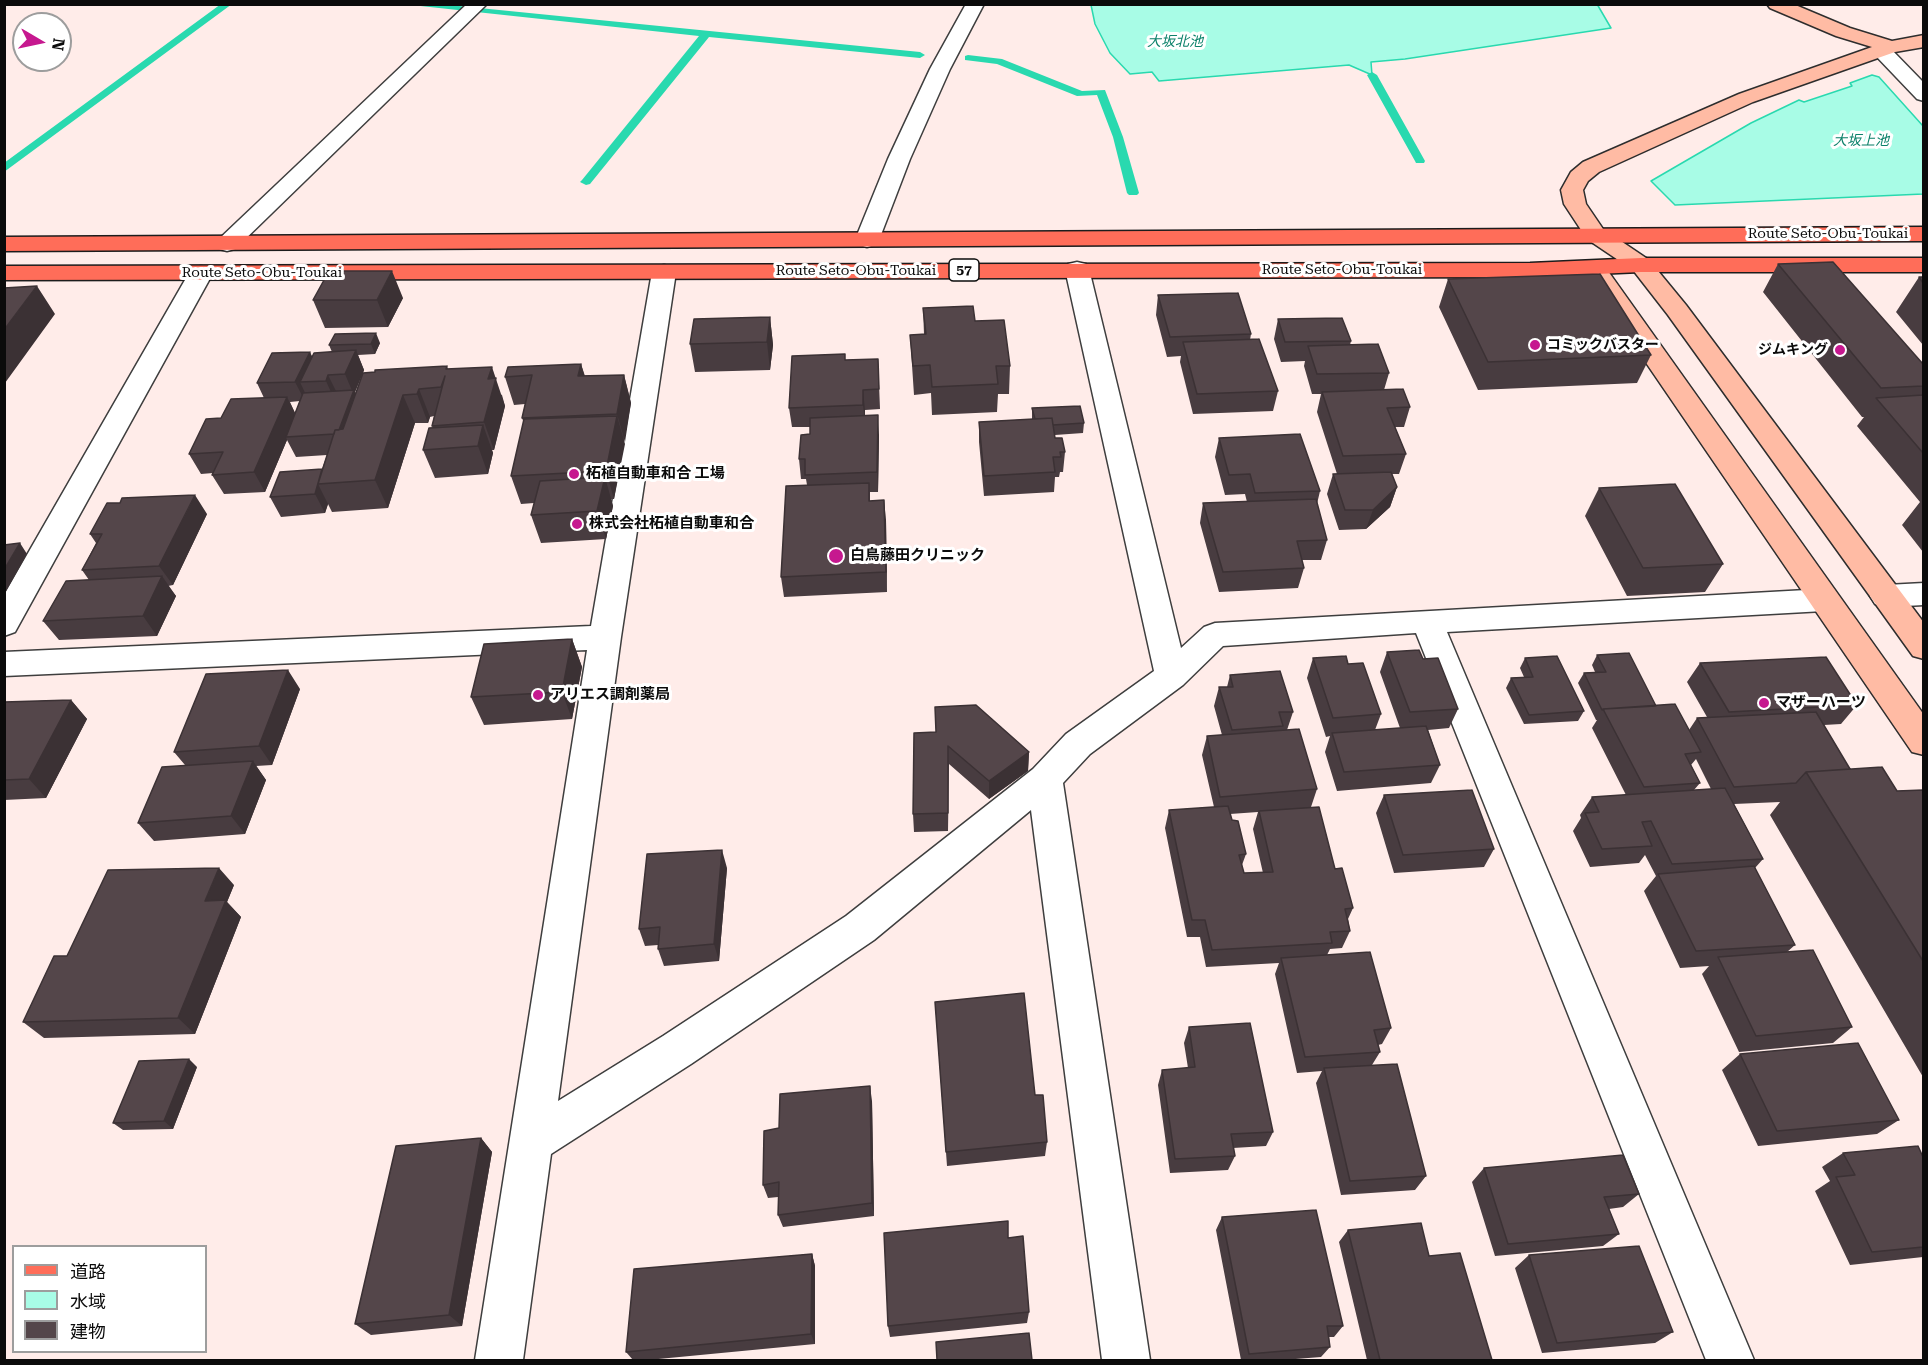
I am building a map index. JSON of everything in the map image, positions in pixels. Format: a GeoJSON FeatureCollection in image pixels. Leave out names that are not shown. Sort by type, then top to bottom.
{"type":"FeatureCollection","features":[{"type":"Feature","properties":{"kind":"main road","name":"Route Seto-Obu-Toukai"},"geometry":{"type":"LineString","coordinates":[[4,244],[1519,238],[1595,234],[1923,234]]}},
{"type":"Feature","properties":{"kind":"main road","name":"Route Seto-Obu-Toukai"},"geometry":{"type":"LineString","coordinates":[[4,273],[1077,269],[1530,270],[1641,265],[1923,265]]}},
{"type":"Feature","properties":{"kind":"street"},"geometry":{"type":"LineString","coordinates":[[867,240],[899,159],[940,69],[975,4]]}},
{"type":"Feature","properties":{"kind":"street"},"geometry":{"type":"LineString","coordinates":[[1776,4],[1886,49],[1923,95]]}},
{"type":"Feature","properties":{"kind":"street"},"geometry":{"type":"LineString","coordinates":[[227,244],[472,10]]}},
{"type":"Feature","properties":{"kind":"street"},"geometry":{"type":"LineString","coordinates":[[1923,41],[1886,49],[1746,98],[1591,167],[1579,177],[1572,190],[1575,204],[1595,234],[1641,265],[1677,310],[1923,647]]}},
{"type":"Feature","properties":{"kind":"street"},"geometry":{"type":"LineString","coordinates":[[1595,234],[1593,267],[1923,742]]}},
{"type":"Feature","properties":{"kind":"street"},"geometry":{"type":"LineString","coordinates":[[1077,269],[1171,676]]}},
{"type":"Feature","properties":{"kind":"street"},"geometry":{"type":"LineString","coordinates":[[499,1360],[605,637],[664,272]]}},
{"type":"Feature","properties":{"kind":"street"},"geometry":{"type":"LineString","coordinates":[[4,624],[201,273]]}},
{"type":"Feature","properties":{"kind":"street"},"geometry":{"type":"LineString","coordinates":[[1886,596],[1923,594]]}},
{"type":"Feature","properties":{"kind":"street"},"geometry":{"type":"LineString","coordinates":[[532,1141],[677,1050],[860,928],[1045,778],[1078,744],[1171,676],[1215,635],[1427,621],[1824,600]]}},
{"type":"Feature","properties":{"kind":"street"},"geometry":{"type":"LineString","coordinates":[[1427,621],[1730,1360]]}},
{"type":"Feature","properties":{"kind":"street"},"geometry":{"type":"LineString","coordinates":[[4,664],[605,637]]}},
{"type":"Feature","properties":{"kind":"street"},"geometry":{"type":"LineString","coordinates":[[1045,778],[1126,1360]]}},
{"type":"Feature","properties":{"kind":"water","name":"大坂北池"},"geometry":{"type":"Polygon","coordinates":[[[1597,4],[1611,28],[1371,62],[1372,75],[1349,65],[1159,81],[1152,72],[1130,74],[1110,53],[1095,24],[1091,5],[1597,4]]]}},
{"type":"Feature","properties":{"kind":"water","name":"大坂上池"},"geometry":{"type":"Polygon","coordinates":[[[1872,75],[1879,77],[1923,126],[1923,194],[1675,205],[1651,181],[1751,123],[1799,100],[1804,102],[1852,86],[1850,83],[1872,75]]]}},
{"type":"Feature","properties":{"kind":"building"},"geometry":{"type":"Polygon","coordinates":[[[1833,262],[1923,364],[1923,386],[1881,388],[1778,264],[1833,262]]]}},
{"type":"Feature","properties":{"kind":"building"},"geometry":{"type":"Polygon","coordinates":[[[329,271],[392,271],[377,300],[313,300],[329,271]]]}},
{"type":"Feature","properties":{"kind":"building"},"geometry":{"type":"Polygon","coordinates":[[[1600,274],[1651,355],[1488,362],[1448,279],[1600,274]]]}},
{"type":"Feature","properties":{"kind":"building"},"geometry":{"type":"Polygon","coordinates":[[[37,286],[4,330],[4,288],[37,286]]]}},
{"type":"Feature","properties":{"kind":"building"},"geometry":{"type":"Polygon","coordinates":[[[1238,293],[1251,334],[1170,337],[1158,295],[1238,293]]]}},
{"type":"Feature","properties":{"kind":"building"},"geometry":{"type":"Polygon","coordinates":[[[973,306],[975,321],[1004,320],[1010,366],[996,366],[998,384],[932,387],[930,365],[913,366],[910,335],[926,334],[923,308],[973,306]]]}},
{"type":"Feature","properties":{"kind":"building"},"geometry":{"type":"Polygon","coordinates":[[[770,317],[767,342],[690,344],[694,319],[770,317]]]}},
{"type":"Feature","properties":{"kind":"building"},"geometry":{"type":"Polygon","coordinates":[[[1342,318],[1351,341],[1285,342],[1278,319],[1342,318]]]}},
{"type":"Feature","properties":{"kind":"building"},"geometry":{"type":"Polygon","coordinates":[[[376,333],[371,344],[329,345],[335,334],[376,333]]]}},
{"type":"Feature","properties":{"kind":"building"},"geometry":{"type":"Polygon","coordinates":[[[1259,339],[1278,391],[1197,394],[1183,342],[1259,339]]]}},
{"type":"Feature","properties":{"kind":"building"},"geometry":{"type":"Polygon","coordinates":[[[1378,344],[1389,373],[1317,374],[1308,346],[1378,344]]]}},
{"type":"Feature","properties":{"kind":"building"},"geometry":{"type":"Polygon","coordinates":[[[356,350],[345,374],[328,375],[326,381],[300,382],[314,353],[356,350]]]}},
{"type":"Feature","properties":{"kind":"building"},"geometry":{"type":"Polygon","coordinates":[[[310,352],[295,382],[257,383],[272,353],[310,352]]]}},
{"type":"Feature","properties":{"kind":"building"},"geometry":{"type":"Polygon","coordinates":[[[845,354],[845,360],[878,359],[879,389],[863,390],[863,405],[789,408],[792,356],[845,354]]]}},
{"type":"Feature","properties":{"kind":"building"},"geometry":{"type":"Polygon","coordinates":[[[581,364],[578,376],[624,375],[617,414],[522,418],[532,375],[505,377],[508,367],[581,364]]]}},
{"type":"Feature","properties":{"kind":"building"},"geometry":{"type":"Polygon","coordinates":[[[447,366],[446,369],[492,367],[488,379],[496,378],[484,422],[432,426],[445,376],[441,387],[419,389],[417,394],[403,395],[375,480],[318,484],[335,430],[343,429],[363,373],[375,372],[375,370],[447,366]]]}},
{"type":"Feature","properties":{"kind":"building"},"geometry":{"type":"Polygon","coordinates":[[[1403,389],[1410,407],[1387,408],[1406,454],[1343,456],[1322,392],[1403,389]]]}},
{"type":"Feature","properties":{"kind":"building"},"geometry":{"type":"Polygon","coordinates":[[[354,390],[339,430],[335,430],[334,434],[286,437],[303,393],[354,390]]]}},
{"type":"Feature","properties":{"kind":"building"},"geometry":{"type":"Polygon","coordinates":[[[1923,395],[1923,453],[1876,398],[1923,395]]]}},
{"type":"Feature","properties":{"kind":"building"},"geometry":{"type":"Polygon","coordinates":[[[287,397],[254,472],[212,475],[223,452],[189,454],[206,419],[221,418],[231,399],[287,397]]]}},
{"type":"Feature","properties":{"kind":"building"},"geometry":{"type":"Polygon","coordinates":[[[1080,406],[1084,423],[1053,425],[1052,418],[1035,419],[1032,408],[1080,406]]]}},
{"type":"Feature","properties":{"kind":"building"},"geometry":{"type":"Polygon","coordinates":[[[878,415],[877,472],[805,475],[805,459],[799,459],[801,435],[810,434],[810,418],[878,415]]]}},
{"type":"Feature","properties":{"kind":"building"},"geometry":{"type":"Polygon","coordinates":[[[617,416],[606,471],[511,476],[524,419],[617,416]]]}},
{"type":"Feature","properties":{"kind":"building"},"geometry":{"type":"Polygon","coordinates":[[[1052,418],[1055,438],[1062,438],[1065,452],[1060,452],[1061,457],[1053,457],[1055,472],[984,476],[979,422],[1052,418]]]}},
{"type":"Feature","properties":{"kind":"building"},"geometry":{"type":"Polygon","coordinates":[[[483,425],[478,446],[423,450],[429,428],[483,425]]]}},
{"type":"Feature","properties":{"kind":"building"},"geometry":{"type":"Polygon","coordinates":[[[1300,434],[1320,491],[1255,493],[1250,474],[1229,475],[1219,438],[1300,434]]]}},
{"type":"Feature","properties":{"kind":"building"},"geometry":{"type":"Polygon","coordinates":[[[322,469],[315,494],[270,497],[280,472],[322,469]]]}},
{"type":"Feature","properties":{"kind":"building"},"geometry":{"type":"Polygon","coordinates":[[[1391,472],[1397,487],[1373,510],[1345,510],[1333,474],[1391,472]]]}},
{"type":"Feature","properties":{"kind":"building"},"geometry":{"type":"Polygon","coordinates":[[[605,477],[597,511],[531,515],[540,481],[605,477]]]}},
{"type":"Feature","properties":{"kind":"building","name":"白鳥藤田クリニック"},"geometry":{"type":"Polygon","coordinates":[[[869,483],[869,501],[884,500],[886,572],[781,577],[786,486],[869,483]]]}},
{"type":"Feature","properties":{"kind":"building"},"geometry":{"type":"Polygon","coordinates":[[[1675,484],[1723,564],[1643,568],[1599,488],[1675,484]]]}},
{"type":"Feature","properties":{"kind":"building"},"geometry":{"type":"Polygon","coordinates":[[[195,495],[159,566],[82,570],[102,534],[90,534],[107,503],[120,503],[122,498],[195,495]]]}},
{"type":"Feature","properties":{"kind":"building"},"geometry":{"type":"Polygon","coordinates":[[[1316,499],[1327,540],[1297,541],[1304,568],[1223,572],[1203,503],[1316,499]]]}},
{"type":"Feature","properties":{"kind":"building"},"geometry":{"type":"Polygon","coordinates":[[[20,543],[4,570],[4,545],[20,543]]]}},
{"type":"Feature","properties":{"kind":"building"},"geometry":{"type":"Polygon","coordinates":[[[162,576],[143,616],[43,621],[66,581],[162,576]]]}},
{"type":"Feature","properties":{"kind":"building"},"geometry":{"type":"Polygon","coordinates":[[[572,639],[562,692],[471,697],[484,644],[572,639]]]}},
{"type":"Feature","properties":{"kind":"building"},"geometry":{"type":"Polygon","coordinates":[[[1419,650],[1423,659],[1438,658],[1458,709],[1410,712],[1387,652],[1419,650]]]}},
{"type":"Feature","properties":{"kind":"building"},"geometry":{"type":"Polygon","coordinates":[[[1629,653],[1656,706],[1602,710],[1584,673],[1606,672],[1597,655],[1629,653]]]}},
{"type":"Feature","properties":{"kind":"building"},"geometry":{"type":"Polygon","coordinates":[[[1346,656],[1348,664],[1363,663],[1381,714],[1333,718],[1313,658],[1346,656]]]}},
{"type":"Feature","properties":{"kind":"building"},"geometry":{"type":"Polygon","coordinates":[[[1557,656],[1584,711],[1529,715],[1511,678],[1533,677],[1525,658],[1557,656]]]}},
{"type":"Feature","properties":{"kind":"building"},"geometry":{"type":"Polygon","coordinates":[[[1826,657],[1857,705],[1729,712],[1700,663],[1826,657]]]}},
{"type":"Feature","properties":{"kind":"building"},"geometry":{"type":"Polygon","coordinates":[[[288,670],[259,746],[174,752],[206,674],[288,670]]]}},
{"type":"Feature","properties":{"kind":"building"},"geometry":{"type":"Polygon","coordinates":[[[1280,671],[1293,712],[1279,712],[1283,726],[1232,730],[1219,687],[1233,687],[1230,675],[1280,671]]]}},
{"type":"Feature","properties":{"kind":"building"},"geometry":{"type":"Polygon","coordinates":[[[71,700],[29,779],[4,780],[4,702],[71,700]]]}},
{"type":"Feature","properties":{"kind":"building"},"geometry":{"type":"Polygon","coordinates":[[[1675,704],[1701,752],[1685,754],[1700,783],[1644,787],[1603,709],[1675,704]]]}},
{"type":"Feature","properties":{"kind":"building"},"geometry":{"type":"Polygon","coordinates":[[[976,705],[1029,752],[989,781],[948,746],[948,813],[913,814],[914,733],[936,732],[935,707],[976,705]]]}},
{"type":"Feature","properties":{"kind":"building"},"geometry":{"type":"Polygon","coordinates":[[[1816,712],[1850,769],[1806,772],[1796,783],[1734,787],[1697,718],[1816,712]]]}},
{"type":"Feature","properties":{"kind":"building"},"geometry":{"type":"Polygon","coordinates":[[[1426,726],[1440,765],[1344,772],[1332,733],[1426,726]]]}},
{"type":"Feature","properties":{"kind":"building"},"geometry":{"type":"Polygon","coordinates":[[[1299,729],[1317,789],[1220,797],[1207,736],[1299,729]]]}},
{"type":"Feature","properties":{"kind":"building"},"geometry":{"type":"Polygon","coordinates":[[[253,761],[231,816],[138,823],[162,767],[253,761]]]}},
{"type":"Feature","properties":{"kind":"building"},"geometry":{"type":"Polygon","coordinates":[[[1882,767],[1897,791],[1923,790],[1923,961],[1806,772],[1882,767]]]}},
{"type":"Feature","properties":{"kind":"building"},"geometry":{"type":"Polygon","coordinates":[[[1725,788],[1763,859],[1672,864],[1651,821],[1642,822],[1652,846],[1602,849],[1585,813],[1599,812],[1592,797],[1725,788]]]}},
{"type":"Feature","properties":{"kind":"building"},"geometry":{"type":"Polygon","coordinates":[[[1472,790],[1494,849],[1403,855],[1384,795],[1472,790]]]}},
{"type":"Feature","properties":{"kind":"building"},"geometry":{"type":"Polygon","coordinates":[[[1228,806],[1232,820],[1238,821],[1246,854],[1239,855],[1244,873],[1273,872],[1259,811],[1319,807],[1335,869],[1342,868],[1353,908],[1345,909],[1350,931],[1330,932],[1332,943],[1212,950],[1205,920],[1192,920],[1169,810],[1228,806]]]}},
{"type":"Feature","properties":{"kind":"building"},"geometry":{"type":"Polygon","coordinates":[[[722,850],[714,944],[658,949],[660,927],[639,929],[647,854],[722,850]]]}},
{"type":"Feature","properties":{"kind":"building"},"geometry":{"type":"Polygon","coordinates":[[[1754,866],[1795,945],[1696,951],[1658,874],[1754,866]]]}},
{"type":"Feature","properties":{"kind":"building"},"geometry":{"type":"Polygon","coordinates":[[[219,868],[205,901],[226,900],[178,1018],[23,1022],[54,956],[67,956],[108,870],[219,868]]]}},
{"type":"Feature","properties":{"kind":"building"},"geometry":{"type":"Polygon","coordinates":[[[1813,950],[1852,1027],[1756,1036],[1718,957],[1813,950]]]}},
{"type":"Feature","properties":{"kind":"building"},"geometry":{"type":"Polygon","coordinates":[[[1370,952],[1391,1028],[1374,1030],[1380,1052],[1305,1057],[1281,958],[1370,952]]]}},
{"type":"Feature","properties":{"kind":"building"},"geometry":{"type":"Polygon","coordinates":[[[1024,993],[1035,1095],[1043,1095],[1047,1142],[946,1152],[935,1002],[1024,993]]]}},
{"type":"Feature","properties":{"kind":"building"},"geometry":{"type":"Polygon","coordinates":[[[1250,1023],[1273,1132],[1231,1134],[1235,1156],[1175,1159],[1162,1070],[1195,1067],[1189,1027],[1250,1023]]]}},
{"type":"Feature","properties":{"kind":"building"},"geometry":{"type":"Polygon","coordinates":[[[1858,1043],[1899,1120],[1777,1131],[1740,1054],[1858,1043]]]}},
{"type":"Feature","properties":{"kind":"building"},"geometry":{"type":"Polygon","coordinates":[[[189,1059],[164,1121],[113,1123],[139,1061],[189,1059]]]}},
{"type":"Feature","properties":{"kind":"building"},"geometry":{"type":"Polygon","coordinates":[[[1397,1064],[1426,1176],[1350,1181],[1324,1068],[1397,1064]]]}},
{"type":"Feature","properties":{"kind":"building"},"geometry":{"type":"Polygon","coordinates":[[[870,1086],[872,1203],[778,1215],[779,1182],[763,1185],[764,1131],[779,1128],[780,1094],[870,1086]]]}},
{"type":"Feature","properties":{"kind":"building"},"geometry":{"type":"Polygon","coordinates":[[[481,1138],[449,1315],[355,1324],[396,1146],[481,1138]]]}},
{"type":"Feature","properties":{"kind":"building"},"geometry":{"type":"Polygon","coordinates":[[[1918,1146],[1923,1157],[1923,1247],[1872,1252],[1836,1177],[1855,1175],[1843,1153],[1918,1146]]]}},
{"type":"Feature","properties":{"kind":"building"},"geometry":{"type":"Polygon","coordinates":[[[1623,1155],[1639,1194],[1604,1197],[1619,1234],[1508,1244],[1484,1168],[1623,1155]]]}},
{"type":"Feature","properties":{"kind":"building"},"geometry":{"type":"Polygon","coordinates":[[[1316,1210],[1343,1326],[1327,1326],[1330,1347],[1249,1354],[1222,1217],[1316,1210]]]}},
{"type":"Feature","properties":{"kind":"building"},"geometry":{"type":"Polygon","coordinates":[[[1008,1221],[1008,1238],[1023,1236],[1029,1312],[888,1326],[884,1233],[1008,1221]]]}},
{"type":"Feature","properties":{"kind":"building"},"geometry":{"type":"Polygon","coordinates":[[[1421,1223],[1429,1256],[1460,1253],[1492,1360],[1380,1360],[1348,1230],[1421,1223]]]}},
{"type":"Feature","properties":{"kind":"building"},"geometry":{"type":"Polygon","coordinates":[[[1639,1246],[1673,1332],[1557,1343],[1529,1255],[1639,1246]]]}},
{"type":"Feature","properties":{"kind":"building"},"geometry":{"type":"Polygon","coordinates":[[[812,1254],[811,1334],[626,1352],[634,1269],[812,1254]]]}},
{"type":"Feature","properties":{"kind":"building"},"geometry":{"type":"Polygon","coordinates":[[[1029,1333],[1032,1360],[937,1360],[936,1342],[1029,1333]]]}},
{"type":"Feature","properties":{"kind":"waterway"},"geometry":{"type":"LineString","coordinates":[[4,169],[228,4]]}},
{"type":"Feature","properties":{"kind":"waterway"},"geometry":{"type":"LineString","coordinates":[[406,4],[920,55]]}},
{"type":"Feature","properties":{"kind":"waterway"},"geometry":{"type":"LineString","coordinates":[[586,182],[706,34]]}},
{"type":"Feature","properties":{"kind":"waterway"},"geometry":{"type":"LineString","coordinates":[[968,58],[999,61],[1081,94],[1101,92],[1118,137],[1133,193]]}},
{"type":"Feature","properties":{"kind":"waterway"},"geometry":{"type":"LineString","coordinates":[[1372,75],[1420,161]]}},
{"type":"Feature","properties":{"kind":"place","name":"コミックバスター"},"geometry":{"type":"Point","coordinates":[1535,345]}},
{"type":"Feature","properties":{"kind":"place","name":"ジムキング"},"geometry":{"type":"Point","coordinates":[1840,350]}},
{"type":"Feature","properties":{"kind":"place","name":"柘植自動車和合 工場"},"geometry":{"type":"Point","coordinates":[574,474]}},
{"type":"Feature","properties":{"kind":"place","name":"株式会社柘植自動車和合"},"geometry":{"type":"Point","coordinates":[577,524]}},
{"type":"Feature","properties":{"kind":"place","name":"白鳥藤田クリニック"},"geometry":{"type":"Point","coordinates":[836,556]}},
{"type":"Feature","properties":{"kind":"place","name":"アリエス調剤薬局"},"geometry":{"type":"Point","coordinates":[538,695]}},
{"type":"Feature","properties":{"kind":"place","name":"マザーハーツ"},"geometry":{"type":"Point","coordinates":[1764,703]}}]}
